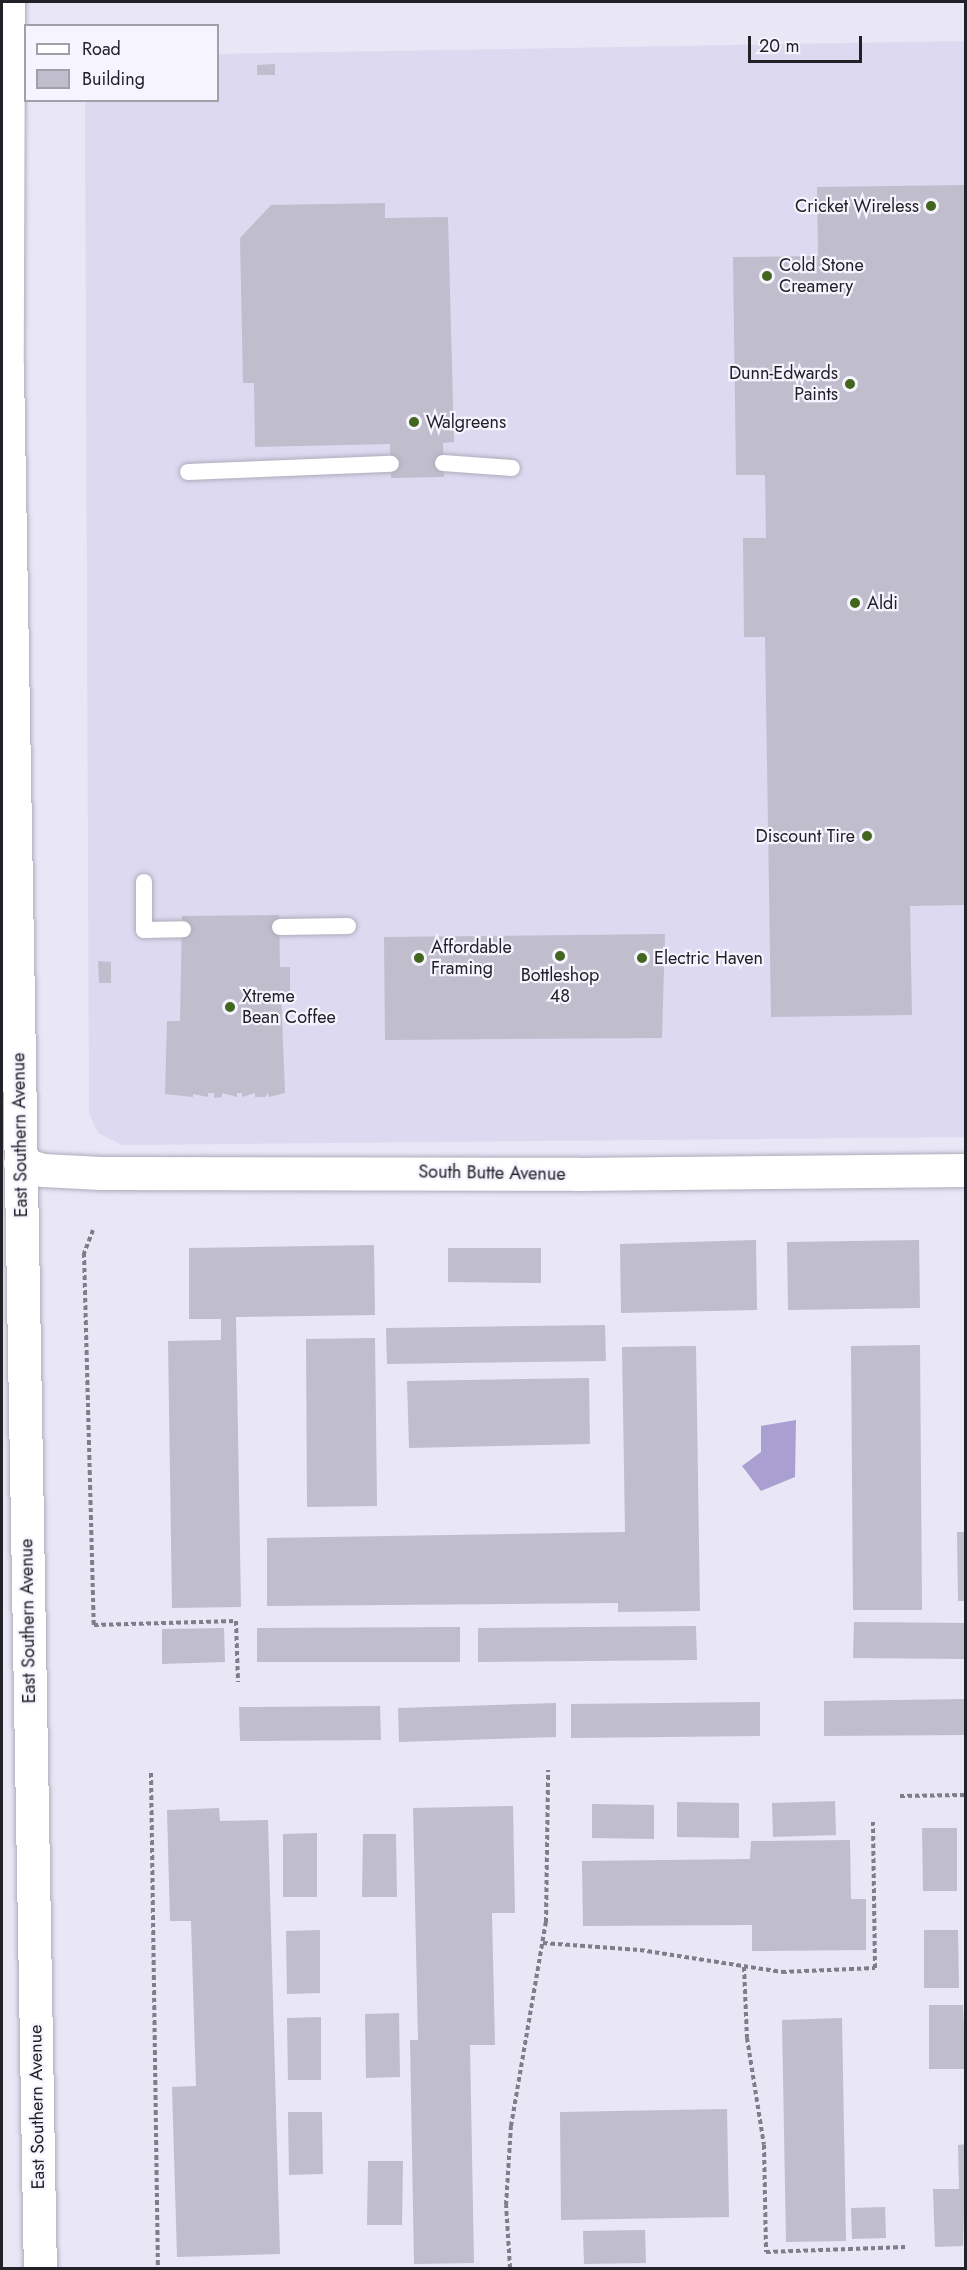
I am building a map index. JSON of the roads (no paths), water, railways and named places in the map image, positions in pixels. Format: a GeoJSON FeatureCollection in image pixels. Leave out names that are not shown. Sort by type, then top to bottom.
{"type":"FeatureCollection","features":[{"type":"Feature","properties":{"kind":"main road","name":"East Southern Avenue"},"geometry":{"type":"LineString","coordinates":[[8,2],[7,367],[40,2268]]}},
{"type":"Feature","properties":{"kind":"main road","name":"South Butte Avenue"},"geometry":{"type":"LineString","coordinates":[[20,1163],[44,1170],[101,1173],[577,1174],[966,1170]]}},
{"type":"Feature","properties":{"kind":"lane"},"geometry":{"type":"LineString","coordinates":[[443,463],[512,468]]}},
{"type":"Feature","properties":{"kind":"lane"},"geometry":{"type":"LineString","coordinates":[[188,472],[391,464]]}},
{"type":"Feature","properties":{"kind":"lane"},"geometry":{"type":"LineString","coordinates":[[144,882],[144,930],[183,929]]}},
{"type":"Feature","properties":{"kind":"lane"},"geometry":{"type":"LineString","coordinates":[[280,927],[348,926]]}},
{"type":"Feature","properties":{"kind":"place","name":"Cricket Wireless"},"geometry":{"type":"Point","coordinates":[931,206]}},
{"type":"Feature","properties":{"kind":"place","name":"Cold Stone Creamery"},"geometry":{"type":"Point","coordinates":[767,276]}},
{"type":"Feature","properties":{"kind":"place","name":"Dunn-Edwards Paints"},"geometry":{"type":"Point","coordinates":[850,384]}},
{"type":"Feature","properties":{"kind":"place","name":"Walgreens"},"geometry":{"type":"Point","coordinates":[414,422]}},
{"type":"Feature","properties":{"kind":"place","name":"Aldi"},"geometry":{"type":"Point","coordinates":[855,603]}},
{"type":"Feature","properties":{"kind":"place","name":"Discount Tire"},"geometry":{"type":"Point","coordinates":[867,836]}},
{"type":"Feature","properties":{"kind":"place","name":"Bottleshop 48"},"geometry":{"type":"Point","coordinates":[560,956]}},
{"type":"Feature","properties":{"kind":"place","name":"Affordable Framing"},"geometry":{"type":"Point","coordinates":[419,958]}},
{"type":"Feature","properties":{"kind":"place","name":"Electric Haven"},"geometry":{"type":"Point","coordinates":[642,958]}},
{"type":"Feature","properties":{"kind":"place","name":"Xtreme Bean Coffee"},"geometry":{"type":"Point","coordinates":[230,1007]}}]}
